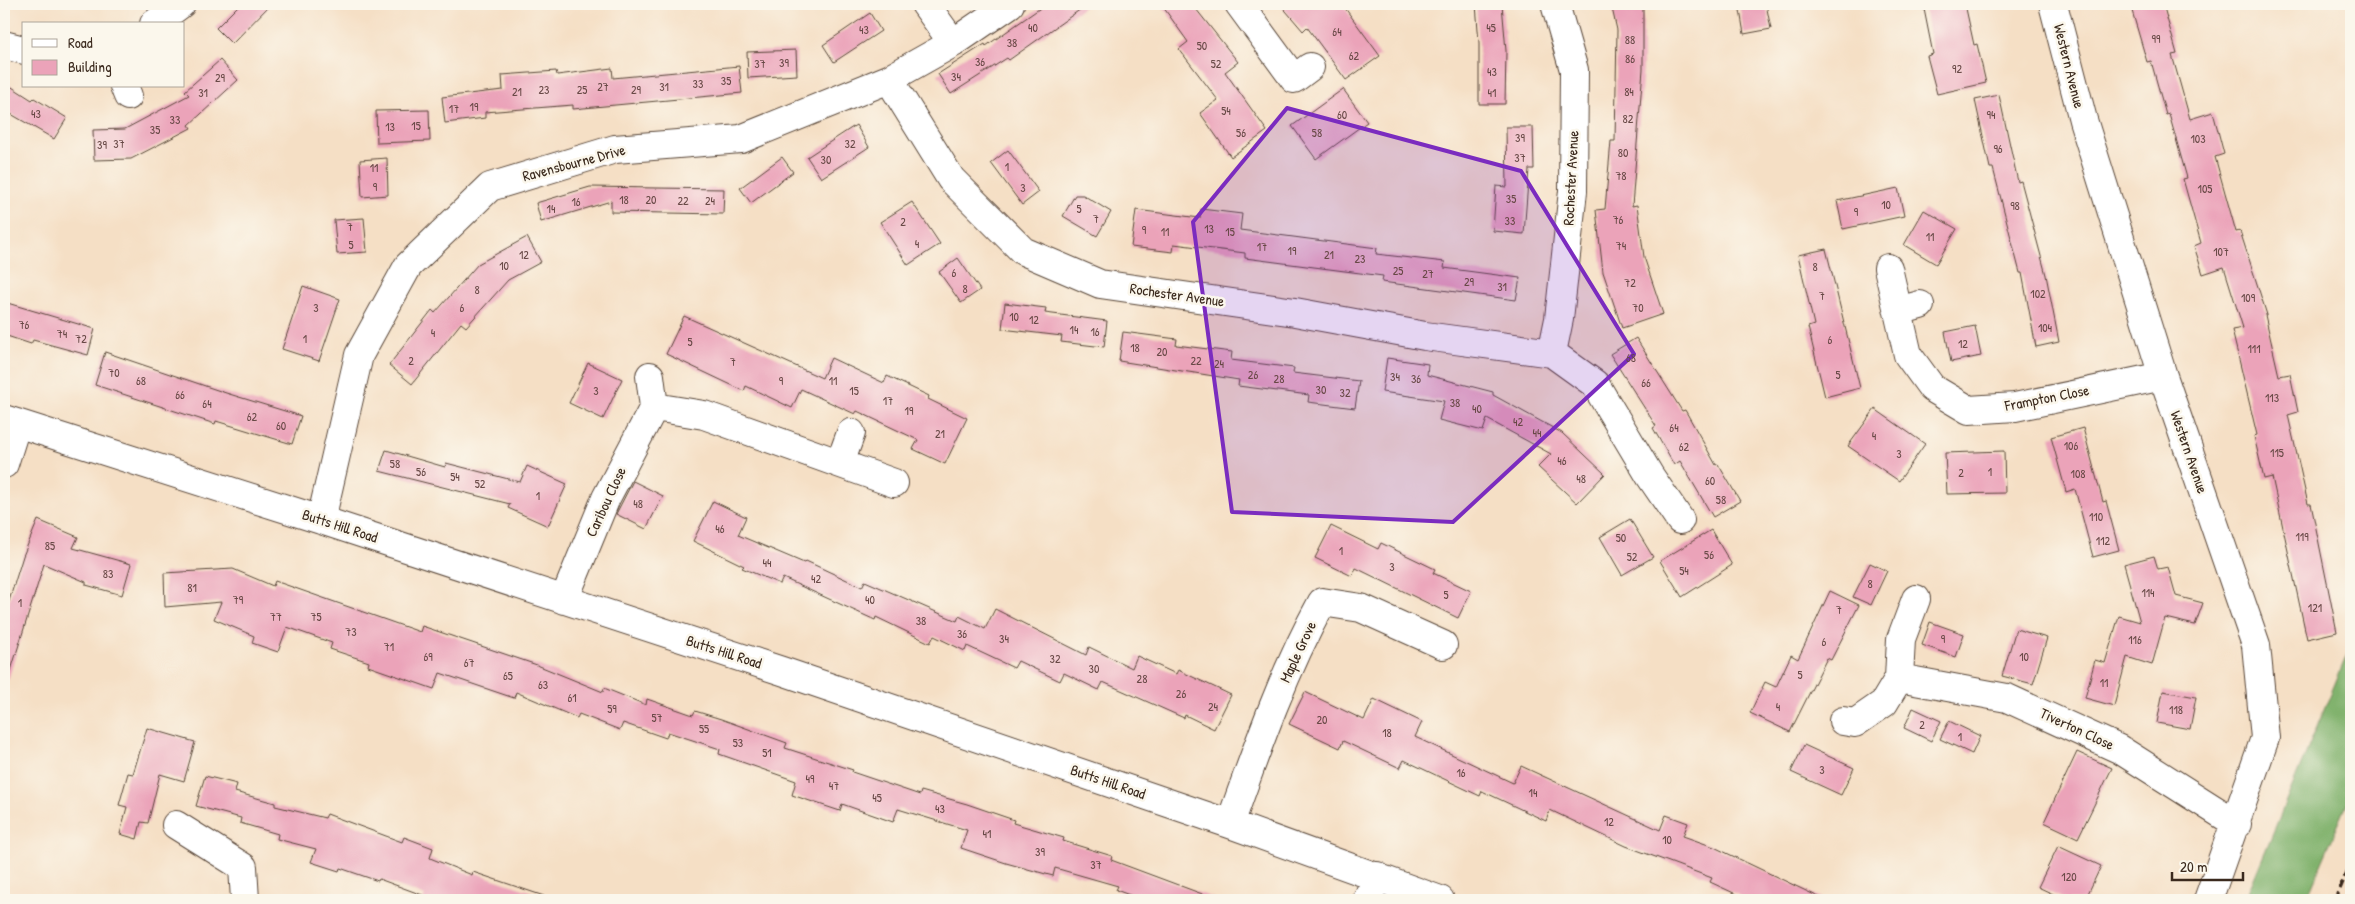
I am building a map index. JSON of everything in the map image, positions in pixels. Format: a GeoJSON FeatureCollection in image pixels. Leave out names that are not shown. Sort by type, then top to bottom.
{"type":"FeatureCollection","features":[{"type":"Feature","properties":{"kind":"street"},"geometry":{"type":"LineString","coordinates":[[157,22],[181,4]]}},
{"type":"Feature","properties":{"kind":"street"},"geometry":{"type":"LineString","coordinates":[[925,4],[953,44]]}},
{"type":"Feature","properties":{"kind":"street","name":"Ravensbourne Drive"},"geometry":{"type":"LineString","coordinates":[[321,520],[359,355],[408,266],[490,186],[615,149],[741,139],[889,79],[953,44],[1010,4]]}},
{"type":"Feature","properties":{"kind":"street"},"geometry":{"type":"LineString","coordinates":[[1239,4],[1293,79]]}},
{"type":"Feature","properties":{"kind":"street","name":"Rochester Avenue"},"geometry":{"type":"LineString","coordinates":[[1552,353],[1559,319],[1573,182],[1574,70],[1555,4]]}},
{"type":"Feature","properties":{"kind":"street","name":"Western Avenue"},"geometry":{"type":"LineString","coordinates":[[2053,4],[2083,120],[2162,376],[2256,645],[2265,738],[2237,824],[2208,900]]}},
{"type":"Feature","properties":{"kind":"street"},"geometry":{"type":"LineString","coordinates":[[4,45],[22,50]]}},
{"type":"Feature","properties":{"kind":"street","name":"Rochester Avenue"},"geometry":{"type":"LineString","coordinates":[[889,79],[951,179],[1023,251],[1100,284],[1295,312],[1425,336],[1552,353],[1595,384],[1642,482],[1680,520]]}},
{"type":"Feature","properties":{"kind":"street","name":"Frampton Close"},"geometry":{"type":"LineString","coordinates":[[1888,268],[1909,308],[1908,355],[1932,388],[1968,410],[2015,407],[2162,376]]}},
{"type":"Feature","properties":{"kind":"street"},"geometry":{"type":"LineString","coordinates":[[650,376],[654,407],[704,415],[894,482]]}},
{"type":"Feature","properties":{"kind":"street","name":"Caribou Close"},"geometry":{"type":"LineString","coordinates":[[564,600],[606,498],[654,407]]}},
{"type":"Feature","properties":{"kind":"street"},"geometry":{"type":"LineString","coordinates":[[4,464],[10,421]]}},
{"type":"Feature","properties":{"kind":"street","name":"Butts Hill Road"},"geometry":{"type":"LineString","coordinates":[[10,421],[564,600],[1230,824],[1440,900]]}},
{"type":"Feature","properties":{"kind":"street"},"geometry":{"type":"LineString","coordinates":[[840,463],[851,434]]}},
{"type":"Feature","properties":{"kind":"street"},"geometry":{"type":"LineString","coordinates":[[1843,721],[1855,723],[1884,703],[1899,678],[1901,640],[1916,599]]}},
{"type":"Feature","properties":{"kind":"street","name":"Maple Grove"},"geometry":{"type":"LineString","coordinates":[[1230,824],[1268,717],[1306,632],[1322,602],[1361,608],[1444,646]]}},
{"type":"Feature","properties":{"kind":"street","name":"Tiverton Close"},"geometry":{"type":"LineString","coordinates":[[1899,678],[2007,698],[2119,749],[2237,824]]}},
{"type":"Feature","properties":{"kind":"street"},"geometry":{"type":"LineString","coordinates":[[176,825],[243,867],[245,900]]}},
{"type":"Feature","properties":{"kind":"street"},"geometry":{"type":"LineString","coordinates":[[1367,900],[1377,876]]}},
{"type":"Feature","properties":{"kind":"highlighted area"},"geometry":{"type":"Polygon","coordinates":[[[1287,108],[1521,171],[1634,354],[1453,522],[1232,512],[1193,222],[1287,108]]]}},
{"type":"Feature","properties":{"kind":"green space"},"geometry":{"type":"Polygon","coordinates":[[[2351,645],[2351,795],[2306,900],[2245,900],[2351,645]]]}},
{"type":"Feature","properties":{"kind":"building"},"geometry":{"type":"Polygon","coordinates":[[[240,4],[271,4],[232,44],[216,28],[240,4]]]}},
{"type":"Feature","properties":{"kind":"building"},"geometry":{"type":"Polygon","coordinates":[[[1046,4],[1088,4],[1009,60],[1007,58],[951,94],[938,74],[985,44],[986,46],[1046,4]]]}},
{"type":"Feature","properties":{"kind":"building"},"geometry":{"type":"Polygon","coordinates":[[[1161,4],[1192,4],[1238,62],[1225,72],[1267,131],[1231,157],[1200,113],[1218,100],[1179,49],[1188,42],[1161,4]]]}},
{"type":"Feature","properties":{"kind":"building"},"geometry":{"type":"Polygon","coordinates":[[[1280,4],[1342,4],[1380,56],[1346,80],[1307,27],[1303,31],[1280,4]]]}},
{"type":"Feature","properties":{"kind":"building"},"geometry":{"type":"Polygon","coordinates":[[[1476,4],[1502,4],[1506,51],[1505,104],[1479,104],[1479,43],[1476,4]]]}},
{"type":"Feature","properties":{"kind":"building"},"geometry":{"type":"Polygon","coordinates":[[[1611,4],[1643,4],[1643,69],[1632,206],[1637,205],[1644,257],[1663,314],[1622,328],[1603,272],[1596,210],[1605,209],[1611,141],[1615,141],[1617,30],[1611,4]]]}},
{"type":"Feature","properties":{"kind":"building"},"geometry":{"type":"Polygon","coordinates":[[[1739,4],[1766,4],[1771,29],[1744,34],[1739,4]]]}},
{"type":"Feature","properties":{"kind":"building"},"geometry":{"type":"Polygon","coordinates":[[[1923,4],[1965,4],[1974,45],[1977,44],[1986,83],[1937,94],[1927,56],[1933,54],[1923,4]]]}},
{"type":"Feature","properties":{"kind":"building"},"geometry":{"type":"Polygon","coordinates":[[[2130,4],[2163,4],[2177,54],[2172,55],[2190,119],[2213,112],[2224,154],[2215,157],[2236,232],[2240,231],[2267,315],[2265,315],[2279,376],[2290,374],[2298,412],[2288,415],[2308,504],[2311,504],[2337,632],[2307,639],[2272,477],[2264,479],[2254,436],[2257,435],[2232,330],[2243,328],[2224,267],[2203,274],[2194,246],[2201,243],[2183,179],[2187,178],[2169,114],[2166,115],[2151,61],[2147,62],[2130,4]]]}},
{"type":"Feature","properties":{"kind":"building"},"geometry":{"type":"Polygon","coordinates":[[[870,13],[881,31],[834,62],[823,45],[870,13]]]}},
{"type":"Feature","properties":{"kind":"building"},"geometry":{"type":"Polygon","coordinates":[[[796,50],[797,75],[748,78],[747,52],[796,50]]]}},
{"type":"Feature","properties":{"kind":"building"},"geometry":{"type":"Polygon","coordinates":[[[220,60],[238,80],[189,125],[191,128],[131,159],[94,160],[93,130],[125,129],[189,95],[185,91],[220,60]]]}},
{"type":"Feature","properties":{"kind":"building"},"geometry":{"type":"Polygon","coordinates":[[[739,66],[742,93],[573,109],[573,105],[485,112],[485,118],[445,123],[442,97],[503,90],[502,75],[556,71],[557,75],[612,68],[613,78],[739,66]]]}},
{"type":"Feature","properties":{"kind":"building"},"geometry":{"type":"Polygon","coordinates":[[[4,82],[32,100],[34,98],[67,118],[54,139],[4,110],[4,82]]]}},
{"type":"Feature","properties":{"kind":"building"},"geometry":{"type":"Polygon","coordinates":[[[1343,89],[1367,122],[1316,159],[1292,126],[1343,89]]]}},
{"type":"Feature","properties":{"kind":"building"},"geometry":{"type":"Polygon","coordinates":[[[1999,95],[2018,182],[2021,181],[2046,275],[2059,342],[2036,347],[2022,273],[2020,273],[1993,168],[1990,168],[1975,100],[1999,95]]]}},
{"type":"Feature","properties":{"kind":"building"},"geometry":{"type":"Polygon","coordinates":[[[429,110],[430,141],[377,143],[376,111],[429,110]]]}},
{"type":"Feature","properties":{"kind":"building"},"geometry":{"type":"Polygon","coordinates":[[[856,125],[869,147],[821,178],[807,157],[856,125]]]}},
{"type":"Feature","properties":{"kind":"building"},"geometry":{"type":"Polygon","coordinates":[[[1506,127],[1533,127],[1534,169],[1529,169],[1524,234],[1493,231],[1496,186],[1507,187],[1506,127]]]}},
{"type":"Feature","properties":{"kind":"building"},"geometry":{"type":"Polygon","coordinates":[[[1008,150],[1039,192],[1022,205],[991,163],[1008,150]]]}},
{"type":"Feature","properties":{"kind":"building"},"geometry":{"type":"Polygon","coordinates":[[[782,157],[793,172],[751,203],[740,188],[782,157]]]}},
{"type":"Feature","properties":{"kind":"building"},"geometry":{"type":"Polygon","coordinates":[[[387,158],[388,195],[362,197],[360,160],[387,158]]]}},
{"type":"Feature","properties":{"kind":"building"},"geometry":{"type":"Polygon","coordinates":[[[590,187],[724,189],[723,214],[611,212],[611,201],[541,222],[536,203],[590,187]]]}},
{"type":"Feature","properties":{"kind":"building"},"geometry":{"type":"Polygon","coordinates":[[[1898,188],[1904,216],[1843,229],[1837,201],[1898,188]]]}},
{"type":"Feature","properties":{"kind":"building"},"geometry":{"type":"Polygon","coordinates":[[[1075,195],[1083,195],[1111,212],[1097,236],[1063,216],[1075,195]]]}},
{"type":"Feature","properties":{"kind":"building"},"geometry":{"type":"Polygon","coordinates":[[[912,202],[940,244],[908,265],[880,222],[912,202]]]}},
{"type":"Feature","properties":{"kind":"building"},"geometry":{"type":"Polygon","coordinates":[[[1201,209],[1242,214],[1240,230],[1377,248],[1376,254],[1445,262],[1444,268],[1520,278],[1516,300],[1382,282],[1383,276],[1245,258],[1245,253],[1174,244],[1173,252],[1131,247],[1136,210],[1200,218],[1201,209]]]}},
{"type":"Feature","properties":{"kind":"building"},"geometry":{"type":"Polygon","coordinates":[[[1924,210],[1957,229],[1936,264],[1904,245],[1924,210]]]}},
{"type":"Feature","properties":{"kind":"building"},"geometry":{"type":"Polygon","coordinates":[[[364,218],[367,252],[337,254],[334,220],[364,218]]]}},
{"type":"Feature","properties":{"kind":"building"},"geometry":{"type":"Polygon","coordinates":[[[527,237],[541,262],[508,280],[466,327],[461,323],[412,384],[389,365],[432,310],[435,313],[478,264],[527,237]]]}},
{"type":"Feature","properties":{"kind":"building"},"geometry":{"type":"Polygon","coordinates":[[[1826,249],[1860,388],[1825,397],[1808,327],[1814,325],[1798,255],[1826,249]]]}},
{"type":"Feature","properties":{"kind":"building"},"geometry":{"type":"Polygon","coordinates":[[[958,258],[980,290],[961,303],[939,272],[958,258]]]}},
{"type":"Feature","properties":{"kind":"building"},"geometry":{"type":"Polygon","coordinates":[[[303,286],[340,299],[319,361],[282,349],[303,286]]]}},
{"type":"Feature","properties":{"kind":"building"},"geometry":{"type":"Polygon","coordinates":[[[4,302],[95,329],[88,355],[33,340],[31,344],[4,335],[4,302]]]}},
{"type":"Feature","properties":{"kind":"building"},"geometry":{"type":"Polygon","coordinates":[[[1005,303],[1046,308],[1045,313],[1107,321],[1104,347],[1061,342],[1062,336],[1002,329],[1005,303]]]}},
{"type":"Feature","properties":{"kind":"building"},"geometry":{"type":"Polygon","coordinates":[[[684,316],[822,378],[831,358],[884,383],[887,376],[929,396],[928,399],[967,418],[945,464],[913,449],[918,440],[857,411],[855,414],[801,389],[792,408],[746,386],[744,391],[666,354],[684,316]]]}},
{"type":"Feature","properties":{"kind":"building"},"geometry":{"type":"Polygon","coordinates":[[[1975,326],[1981,356],[1951,362],[1945,332],[1975,326]]]}},
{"type":"Feature","properties":{"kind":"building"},"geometry":{"type":"Polygon","coordinates":[[[1123,332],[1177,339],[1176,345],[1232,352],[1231,360],[1294,368],[1293,373],[1359,381],[1355,408],[1308,402],[1309,395],[1238,386],[1239,380],[1119,361],[1123,332]]]}},
{"type":"Feature","properties":{"kind":"building"},"geometry":{"type":"Polygon","coordinates":[[[1636,338],[1682,411],[1685,410],[1716,465],[1718,464],[1740,501],[1713,517],[1680,461],[1674,465],[1653,428],[1656,426],[1610,354],[1636,338]]]}},
{"type":"Feature","properties":{"kind":"building"},"geometry":{"type":"Polygon","coordinates":[[[105,352],[301,416],[292,444],[216,421],[215,424],[95,385],[105,352]]]}},
{"type":"Feature","properties":{"kind":"building"},"geometry":{"type":"Polygon","coordinates":[[[1387,358],[1428,364],[1427,375],[1493,392],[1493,395],[1562,433],[1605,474],[1577,503],[1538,467],[1551,454],[1487,419],[1483,431],[1439,420],[1444,401],[1382,392],[1387,358]]]}},
{"type":"Feature","properties":{"kind":"building"},"geometry":{"type":"Polygon","coordinates":[[[588,363],[622,379],[603,419],[569,403],[588,363]]]}},
{"type":"Feature","properties":{"kind":"building"},"geometry":{"type":"Polygon","coordinates":[[[1875,409],[1925,444],[1899,481],[1848,446],[1875,409]]]}},
{"type":"Feature","properties":{"kind":"building"},"geometry":{"type":"Polygon","coordinates":[[[2083,428],[2103,502],[2106,501],[2119,550],[2093,557],[2075,489],[2066,492],[2051,437],[2083,428]]]}},
{"type":"Feature","properties":{"kind":"building"},"geometry":{"type":"Polygon","coordinates":[[[386,450],[445,467],[446,463],[520,482],[527,466],[567,484],[548,526],[508,508],[510,504],[379,471],[386,450]]]}},
{"type":"Feature","properties":{"kind":"building"},"geometry":{"type":"Polygon","coordinates":[[[2004,451],[2005,493],[1947,494],[1945,453],[2004,451]]]}},
{"type":"Feature","properties":{"kind":"building"},"geometry":{"type":"Polygon","coordinates":[[[633,481],[663,496],[646,529],[616,514],[633,481]]]}},
{"type":"Feature","properties":{"kind":"building"},"geometry":{"type":"Polygon","coordinates":[[[713,501],[746,517],[738,535],[804,563],[806,561],[862,587],[865,581],[957,621],[959,616],[985,629],[995,609],[1086,655],[1089,647],[1132,668],[1137,656],[1176,674],[1178,670],[1231,695],[1214,729],[1185,715],[1184,718],[1103,682],[1099,690],[1064,673],[1060,681],[1018,661],[1014,668],[967,646],[965,651],[934,636],[930,643],[876,617],[875,620],[783,578],[780,584],[742,568],[744,566],[693,541],[713,501]]]}},
{"type":"Feature","properties":{"kind":"building"},"geometry":{"type":"Polygon","coordinates":[[[1630,519],[1653,557],[1622,575],[1600,537],[1630,519]]]}},
{"type":"Feature","properties":{"kind":"building"},"geometry":{"type":"Polygon","coordinates":[[[38,520],[78,537],[73,548],[131,564],[122,595],[86,585],[86,582],[44,564],[8,680],[4,680],[4,617],[23,556],[38,520]]]}},
{"type":"Feature","properties":{"kind":"building"},"geometry":{"type":"Polygon","coordinates":[[[1331,526],[1378,549],[1381,543],[1435,569],[1433,573],[1471,591],[1458,618],[1356,568],[1352,576],[1315,558],[1331,526]]]}},
{"type":"Feature","properties":{"kind":"building"},"geometry":{"type":"Polygon","coordinates":[[[1711,530],[1732,565],[1682,597],[1660,561],[1711,530]]]}},
{"type":"Feature","properties":{"kind":"building"},"geometry":{"type":"Polygon","coordinates":[[[2154,556],[2158,569],[2168,567],[2176,596],[2203,603],[2195,625],[2165,618],[2152,665],[2127,657],[2114,706],[2085,698],[2095,660],[2105,663],[2119,616],[2140,622],[2124,564],[2154,556]]]}},
{"type":"Feature","properties":{"kind":"building"},"geometry":{"type":"Polygon","coordinates":[[[1870,563],[1887,571],[1871,605],[1853,597],[1870,563]]]}},
{"type":"Feature","properties":{"kind":"building"},"geometry":{"type":"Polygon","coordinates":[[[233,569],[273,586],[275,581],[420,632],[422,626],[537,665],[603,692],[604,688],[646,705],[647,699],[693,715],[695,711],[721,719],[787,743],[785,748],[853,770],[852,772],[920,795],[921,791],[967,804],[1014,820],[1013,823],[1064,838],[1063,841],[1112,856],[1111,860],[1213,898],[1213,900],[1143,900],[1116,890],[1118,886],[1055,868],[1053,876],[1006,863],[961,848],[967,830],[898,809],[893,822],[842,804],[840,811],[792,795],[796,781],[719,754],[720,749],[668,732],[666,738],[623,723],[620,730],[579,714],[577,718],[516,692],[514,698],[440,673],[434,689],[368,666],[369,662],[330,649],[332,643],[287,627],[278,652],[252,643],[254,636],[214,619],[221,602],[165,607],[164,573],[233,569]]]}},
{"type":"Feature","properties":{"kind":"building"},"geometry":{"type":"Polygon","coordinates":[[[1830,591],[1859,605],[1831,660],[1827,658],[1790,732],[1750,713],[1765,682],[1776,687],[1791,655],[1798,659],[1830,591]]]}},
{"type":"Feature","properties":{"kind":"building"},"geometry":{"type":"Polygon","coordinates":[[[1930,622],[1964,634],[1956,657],[1922,645],[1930,622]]]}},
{"type":"Feature","properties":{"kind":"building"},"geometry":{"type":"Polygon","coordinates":[[[2016,629],[2047,638],[2033,684],[2002,676],[2016,629]]]}},
{"type":"Feature","properties":{"kind":"building"},"geometry":{"type":"Polygon","coordinates":[[[2163,691],[2196,697],[2190,729],[2157,723],[2163,691]]]}},
{"type":"Feature","properties":{"kind":"building"},"geometry":{"type":"Polygon","coordinates":[[[1305,692],[1364,720],[1374,699],[1422,722],[1415,737],[1513,783],[1521,766],[1660,830],[1666,815],[1688,823],[1683,836],[1714,847],[1825,900],[1749,900],[1710,882],[1712,878],[1626,846],[1550,810],[1546,821],[1482,791],[1480,796],[1404,760],[1400,768],[1343,741],[1340,748],[1289,724],[1305,692]]]}},
{"type":"Feature","properties":{"kind":"building"},"geometry":{"type":"Polygon","coordinates":[[[1913,708],[1941,721],[1931,741],[1904,728],[1913,708]]]}},
{"type":"Feature","properties":{"kind":"building"},"geometry":{"type":"Polygon","coordinates":[[[1949,721],[1980,736],[1972,754],[1940,739],[1949,721]]]}},
{"type":"Feature","properties":{"kind":"building"},"geometry":{"type":"Polygon","coordinates":[[[147,728],[195,742],[184,781],[160,774],[148,823],[141,822],[137,839],[120,834],[127,807],[119,805],[128,773],[133,774],[147,728]]]}},
{"type":"Feature","properties":{"kind":"building"},"geometry":{"type":"Polygon","coordinates":[[[1804,745],[1854,768],[1841,795],[1791,772],[1804,745]]]}},
{"type":"Feature","properties":{"kind":"building"},"geometry":{"type":"Polygon","coordinates":[[[2077,752],[2112,768],[2078,838],[2044,822],[2077,752]]]}},
{"type":"Feature","properties":{"kind":"building"},"geometry":{"type":"Polygon","coordinates":[[[205,776],[237,784],[235,792],[275,803],[275,806],[325,818],[327,814],[402,842],[404,837],[433,848],[430,858],[472,875],[473,872],[544,896],[543,900],[423,900],[425,896],[379,879],[378,881],[340,868],[339,871],[311,862],[316,849],[277,839],[278,834],[240,823],[241,818],[196,806],[205,776]]]}},
{"type":"Feature","properties":{"kind":"building"},"geometry":{"type":"Polygon","coordinates":[[[2058,846],[2101,866],[2085,900],[2066,900],[2038,887],[2058,846]]]}},
{"type":"Feature","properties":{"kind":"railway"},"geometry":{"type":"LineString","coordinates":[[2335,900],[2351,862]]}},
{"type":"Feature","properties":{"kind":"railway"},"geometry":{"type":"LineString","coordinates":[[2348,900],[2351,894]]}}]}
